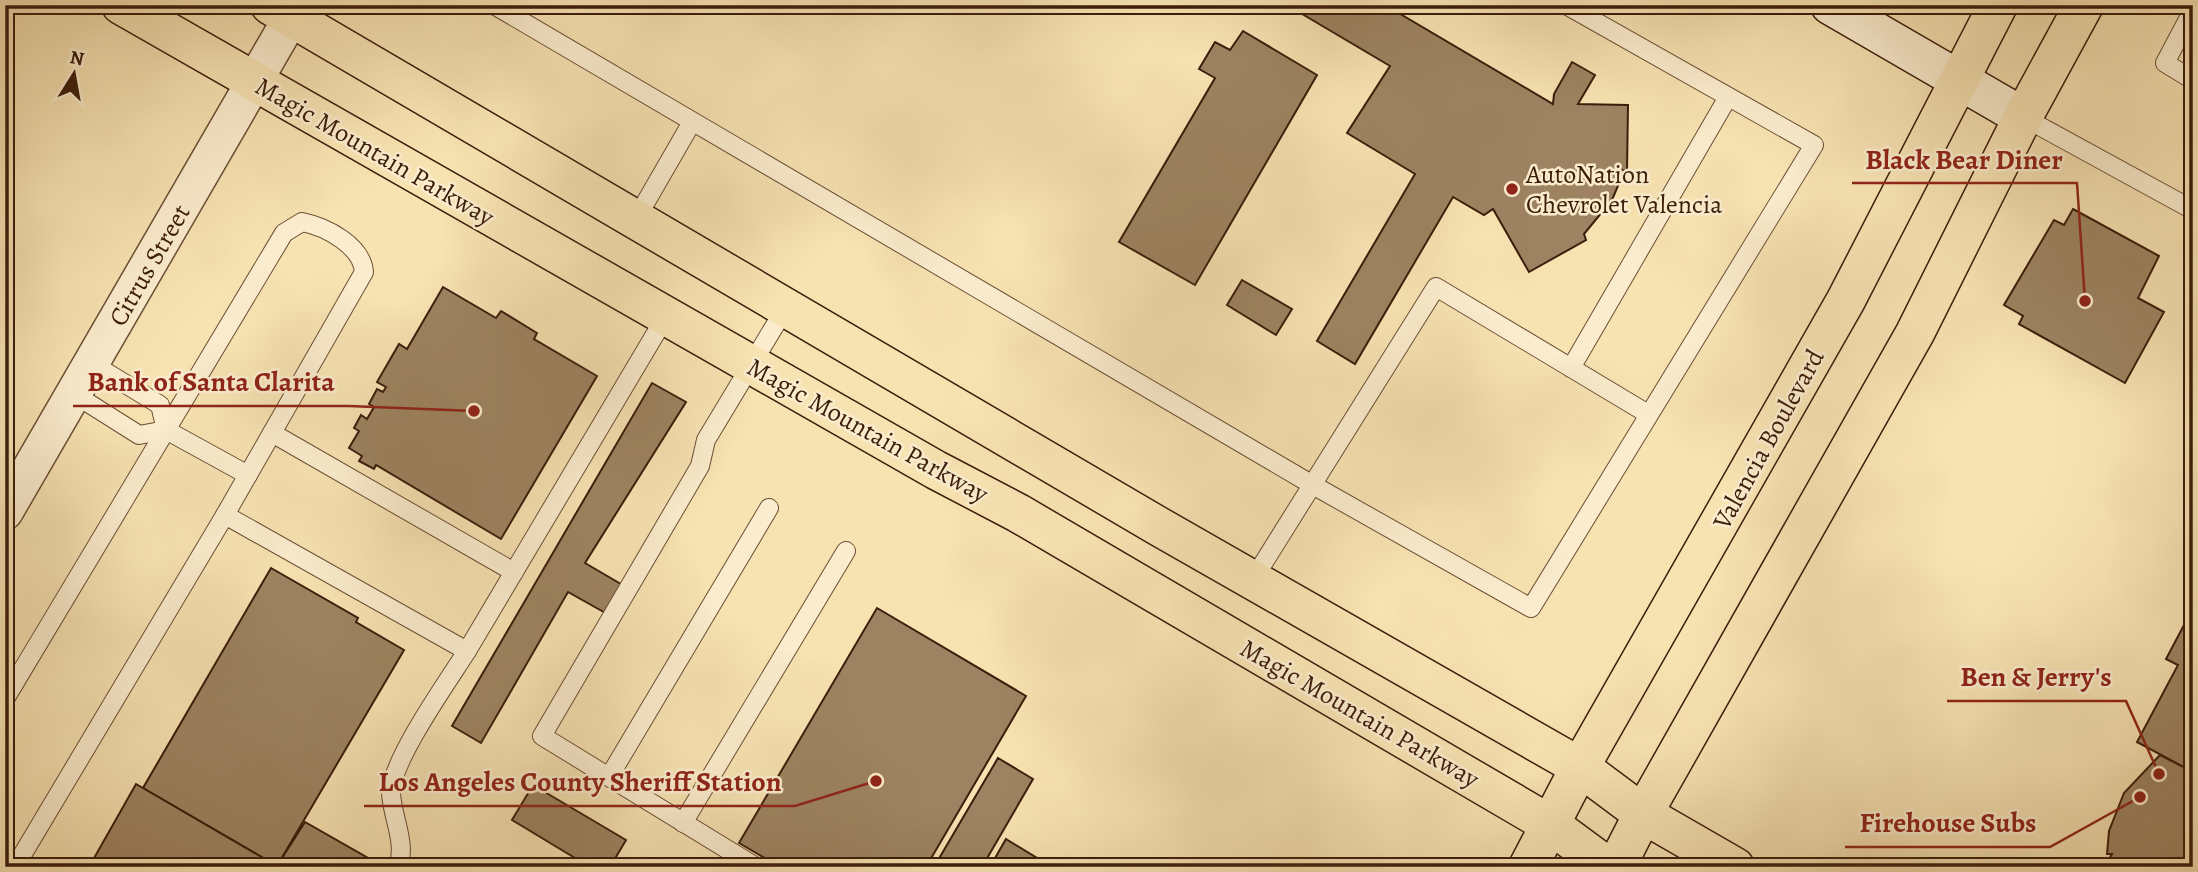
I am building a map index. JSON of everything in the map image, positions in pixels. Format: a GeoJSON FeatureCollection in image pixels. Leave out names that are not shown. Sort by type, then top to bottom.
{"type":"FeatureCollection","features":[{"type":"Feature","properties":{"kind":"main road","name":"Magic Mountain Parkway"},"geometry":{"type":"LineString","coordinates":[[121,5],[936,470],[1029,519],[1551,825],[1608,867]]}},
{"type":"Feature","properties":{"kind":"main road","name":"Valencia Boulevard"},"geometry":{"type":"LineString","coordinates":[[1528,867],[1580,767],[1846,300],[1998,5]]}},
{"type":"Feature","properties":{"kind":"main road"},"geometry":{"type":"LineString","coordinates":[[1616,867],[1643,814],[1915,333],[2023,117],[2084,5]]}},
{"type":"Feature","properties":{"kind":"main road"},"geometry":{"type":"LineString","coordinates":[[280,11],[1158,526],[1254,578],[1580,767],[1643,814],[1735,867]]}},
{"type":"Feature","properties":{"kind":"street"},"geometry":{"type":"LineString","coordinates":[[1830,5],[2023,117]]}},
{"type":"Feature","properties":{"kind":"street","name":"Citrus Street"},"geometry":{"type":"LineString","coordinates":[[5,512],[254,83],[280,11]]}},
{"type":"Feature","properties":{"kind":"lane"},"geometry":{"type":"LineString","coordinates":[[495,5],[1311,484],[1531,608],[1814,145],[1566,5]]}},
{"type":"Feature","properties":{"kind":"lane"},"geometry":{"type":"LineString","coordinates":[[2193,10],[2165,63],[2193,80]]}},
{"type":"Feature","properties":{"kind":"lane"},"geometry":{"type":"LineString","coordinates":[[1571,368],[1728,97]]}},
{"type":"Feature","properties":{"kind":"lane"},"geometry":{"type":"LineString","coordinates":[[2023,117],[2193,210]]}},
{"type":"Feature","properties":{"kind":"lane"},"geometry":{"type":"LineString","coordinates":[[636,219],[691,122]]}},
{"type":"Feature","properties":{"kind":"lane"},"geometry":{"type":"LineString","coordinates":[[5,699],[284,233],[302,222],[313,224],[357,250],[363,258],[364,272],[225,515],[15,867]]}},
{"type":"Feature","properties":{"kind":"lane"},"geometry":{"type":"LineString","coordinates":[[1254,578],[1436,287],[1648,414]]}},
{"type":"Feature","properties":{"kind":"lane"},"geometry":{"type":"LineString","coordinates":[[755,867],[542,736],[699,466],[706,440],[786,307]]}},
{"type":"Feature","properties":{"kind":"lane"},"geometry":{"type":"LineString","coordinates":[[398,867],[401,849],[391,792],[397,767],[666,316]]}},
{"type":"Feature","properties":{"kind":"lane"},"geometry":{"type":"LineString","coordinates":[[92,363],[160,405],[166,430]]}},
{"type":"Feature","properties":{"kind":"lane"},"geometry":{"type":"LineString","coordinates":[[74,394],[139,435],[166,430],[248,475]]}},
{"type":"Feature","properties":{"kind":"lane"},"geometry":{"type":"LineString","coordinates":[[272,433],[514,572]]}},
{"type":"Feature","properties":{"kind":"lane"},"geometry":{"type":"LineString","coordinates":[[609,778],[769,508]]}},
{"type":"Feature","properties":{"kind":"lane"},"geometry":{"type":"LineString","coordinates":[[225,515],[467,651]]}},
{"type":"Feature","properties":{"kind":"lane"},"geometry":{"type":"LineString","coordinates":[[683,823],[846,551]]}},
{"type":"Feature","properties":{"kind":"building","name":"AutoNation Chevrolet Valencia"},"geometry":{"type":"Polygon","coordinates":[[[1287,5],[1385,5],[1553,104],[1554,94],[1572,62],[1595,75],[1578,104],[1628,105],[1627,171],[1621,170],[1620,181],[1612,200],[1584,234],[1586,240],[1529,272],[1493,209],[1484,215],[1453,197],[1355,364],[1317,341],[1415,174],[1347,133],[1390,66],[1287,5]]]}},
{"type":"Feature","properties":{"kind":"building"},"geometry":{"type":"Polygon","coordinates":[[[1243,31],[1317,75],[1195,285],[1119,242],[1215,78],[1199,69],[1215,42],[1230,50],[1243,31]]]}},
{"type":"Feature","properties":{"kind":"building"},"geometry":{"type":"Polygon","coordinates":[[[2073,209],[2159,256],[2138,298],[2164,312],[2125,383],[2019,324],[2023,316],[2004,305],[2054,220],[2064,225],[2073,209]]]}},
{"type":"Feature","properties":{"kind":"building"},"geometry":{"type":"Polygon","coordinates":[[[1242,280],[1292,309],[1276,335],[1227,305],[1242,280]]]}},
{"type":"Feature","properties":{"kind":"building"},"geometry":{"type":"Polygon","coordinates":[[[443,287],[496,318],[501,311],[537,333],[534,339],[597,376],[501,539],[376,465],[374,469],[359,461],[362,456],[349,448],[359,431],[354,428],[361,415],[367,419],[374,407],[369,404],[377,389],[383,392],[386,387],[377,382],[399,344],[407,349],[443,287]]]}},
{"type":"Feature","properties":{"kind":"building"},"geometry":{"type":"Polygon","coordinates":[[[652,383],[686,402],[585,563],[626,587],[609,615],[568,592],[481,743],[452,726],[652,383]]]}},
{"type":"Feature","properties":{"kind":"building"},"geometry":{"type":"Polygon","coordinates":[[[271,568],[358,618],[356,622],[404,650],[277,866],[143,788],[271,568]]]}},
{"type":"Feature","properties":{"kind":"building"},"geometry":{"type":"Polygon","coordinates":[[[877,608],[1026,696],[926,867],[780,867],[739,843],[877,608]]]}},
{"type":"Feature","properties":{"kind":"building"},"geometry":{"type":"Polygon","coordinates":[[[2193,608],[2193,772],[2137,742],[2178,665],[2166,659],[2193,608]]]}},
{"type":"Feature","properties":{"kind":"building"},"geometry":{"type":"Polygon","coordinates":[[[2160,755],[2193,772],[2193,867],[2104,867],[2112,854],[2107,854],[2109,831],[2124,793],[2160,755]]]}},
{"type":"Feature","properties":{"kind":"building"},"geometry":{"type":"Polygon","coordinates":[[[998,758],[1033,779],[982,867],[934,867],[998,758]]]}},
{"type":"Feature","properties":{"kind":"building"},"geometry":{"type":"Polygon","coordinates":[[[136,784],[277,866],[305,822],[368,858],[363,867],[89,867],[136,784]]]}},
{"type":"Feature","properties":{"kind":"building"},"geometry":{"type":"Polygon","coordinates":[[[533,785],[626,840],[610,867],[590,867],[512,820],[533,785]]]}},
{"type":"Feature","properties":{"kind":"building"},"geometry":{"type":"Polygon","coordinates":[[[1006,839],[1052,867],[990,867],[1006,839]]]}},
{"type":"Feature","properties":{"kind":"place","name":"AutoNation Chevrolet Valencia"},"geometry":{"type":"Point","coordinates":[1512,189]}},
{"type":"Feature","properties":{"kind":"place","name":"Black Bear Diner"},"geometry":{"type":"Point","coordinates":[2085,301]}},
{"type":"Feature","properties":{"kind":"place","name":"Bank of Santa Clarita"},"geometry":{"type":"Point","coordinates":[474,411]}},
{"type":"Feature","properties":{"kind":"place","name":"Ben & Jerry's"},"geometry":{"type":"Point","coordinates":[2159,774]}},
{"type":"Feature","properties":{"kind":"place","name":"Los Angeles County Sheriff Station"},"geometry":{"type":"Point","coordinates":[876,781]}},
{"type":"Feature","properties":{"kind":"place","name":"Firehouse Subs"},"geometry":{"type":"Point","coordinates":[2140,797]}}]}
